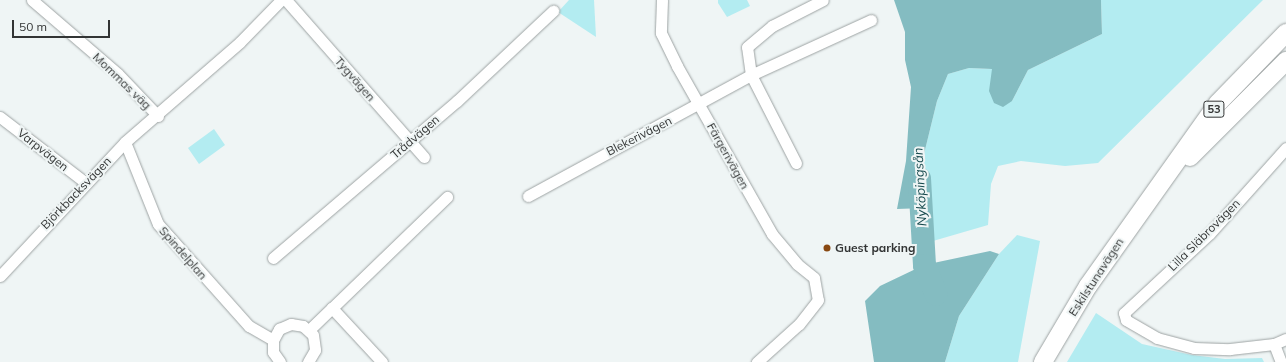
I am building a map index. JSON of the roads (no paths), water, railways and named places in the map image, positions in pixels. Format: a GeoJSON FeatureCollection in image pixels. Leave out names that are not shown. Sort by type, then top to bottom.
{"type":"FeatureCollection","features":[{"type":"Feature","properties":{"kind":"main road","name":"Eskilstunavägen"},"geometry":{"type":"LineString","coordinates":[[1043,362],[1088,286],[1218,103],[1286,33]]}},
{"type":"Feature","properties":{"kind":"main road","name":"Eskilstunavägen"},"geometry":{"type":"LineString","coordinates":[[1152,194],[1286,60]]}},
{"type":"Feature","properties":{"kind":"street","name":"Mommas väg"},"geometry":{"type":"LineString","coordinates":[[32,0],[118,74],[158,116]]}},
{"type":"Feature","properties":{"kind":"street"},"geometry":{"type":"LineString","coordinates":[[158,116],[281,0]]}},
{"type":"Feature","properties":{"kind":"street","name":"Tygvägen"},"geometry":{"type":"LineString","coordinates":[[286,0],[424,158]]}},
{"type":"Feature","properties":{"kind":"street","name":"Färgerivägen"},"geometry":{"type":"LineString","coordinates":[[662,0],[661,33],[700,105],[772,234],[797,264],[814,278],[818,300],[799,324],[757,362]]}},
{"type":"Feature","properties":{"kind":"street"},"geometry":{"type":"LineString","coordinates":[[796,163],[751,75],[747,47],[772,26],[823,0]]}},
{"type":"Feature","properties":{"kind":"street","name":"Trådvägen"},"geometry":{"type":"LineString","coordinates":[[273,258],[410,141],[553,11]]}},
{"type":"Feature","properties":{"kind":"street","name":"Blekerivägen"},"geometry":{"type":"LineString","coordinates":[[528,196],[700,105],[751,75],[871,20]]}},
{"type":"Feature","properties":{"kind":"street","name":"Björkbacksvägen"},"geometry":{"type":"LineString","coordinates":[[0,276],[125,142],[158,116]]}},
{"type":"Feature","properties":{"kind":"street","name":"Varpvägen"},"geometry":{"type":"LineString","coordinates":[[0,117],[86,183]]}},
{"type":"Feature","properties":{"kind":"street","name":"Spindelplan"},"geometry":{"type":"LineString","coordinates":[[125,142],[158,224],[249,326],[273,340]]}},
{"type":"Feature","properties":{"kind":"street","name":"Lilla Släbrovägen"},"geometry":{"type":"LineString","coordinates":[[1274,344],[1230,349],[1194,348],[1157,338],[1126,320],[1124,312],[1209,234],[1286,148]]}},
{"type":"Feature","properties":{"kind":"street"},"geometry":{"type":"LineString","coordinates":[[308,330],[447,198]]}},
{"type":"Feature","properties":{"kind":"street"},"geometry":{"type":"LineString","coordinates":[[332,308],[382,362]]}},
{"type":"Feature","properties":{"kind":"street"},"geometry":{"type":"LineString","coordinates":[[280,362],[273,352],[273,340],[279,329],[285,326],[297,324],[308,330],[315,342],[315,350],[308,362]]}},
{"type":"Feature","properties":{"kind":"street"},"geometry":{"type":"LineString","coordinates":[[1281,362],[1274,344],[1286,339]]}},
{"type":"Feature","properties":{"kind":"water"},"geometry":{"type":"Polygon","coordinates":[[[894,0],[1101,0],[1102,34],[1028,70],[1012,101],[1003,107],[994,103],[989,91],[992,69],[969,68],[948,74],[937,101],[924,154],[924,208],[897,209],[906,161],[911,87],[905,60],[905,32],[894,0]]]}},
{"type":"Feature","properties":{"kind":"water"},"geometry":{"type":"Polygon","coordinates":[[[990,251],[999,254],[959,316],[945,362],[874,362],[865,301],[880,286],[924,265],[990,251]]]}},
{"type":"Feature","properties":{"kind":"waterway","name":"Nyköpingsån"},"geometry":{"type":"LineString","coordinates":[[919,178],[924,265],[936,294]]}},
{"type":"Feature","properties":{"kind":"place","name":"Guest parking"},"geometry":{"type":"Point","coordinates":[827,248]}}]}
